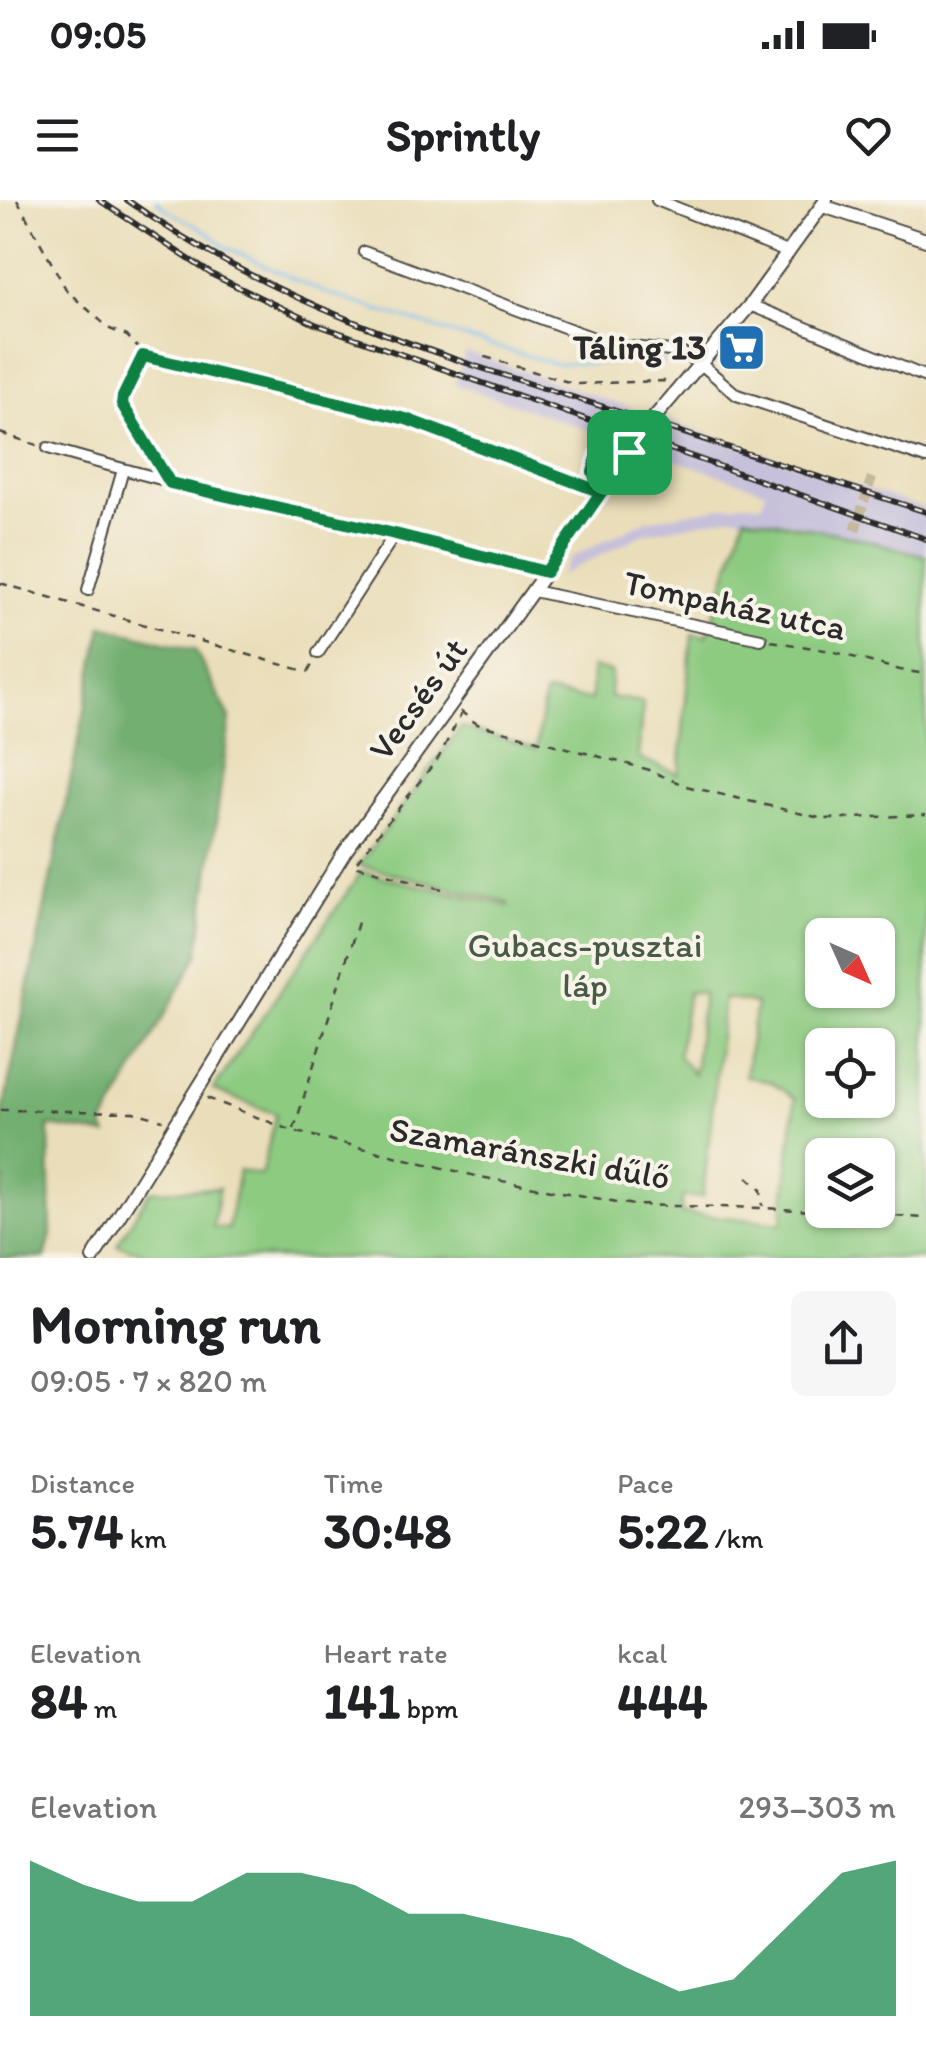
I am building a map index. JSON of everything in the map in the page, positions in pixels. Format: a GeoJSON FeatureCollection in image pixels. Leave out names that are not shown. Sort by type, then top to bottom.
{"type":"FeatureCollection","features":[{"type":"Feature","properties":{"kind":"street"},"geometry":{"type":"LineString","coordinates":[[657,200],[788,252]]}},
{"type":"Feature","properties":{"kind":"street"},"geometry":{"type":"LineString","coordinates":[[824,203],[926,240]]}},
{"type":"Feature","properties":{"kind":"street","name":"Vecsés út"},"geometry":{"type":"LineString","coordinates":[[93,1258],[344,852],[456,708],[629,452],[750,305],[824,203]]}},
{"type":"Feature","properties":{"kind":"street"},"geometry":{"type":"LineString","coordinates":[[364,252],[612,345],[632,350],[670,350],[701,364],[737,395],[926,458]]}},
{"type":"Feature","properties":{"kind":"street"},"geometry":{"type":"LineString","coordinates":[[750,305],[926,377]]}},
{"type":"Feature","properties":{"kind":"street"},"geometry":{"type":"LineString","coordinates":[[143,356],[406,419],[601,492]]}},
{"type":"Feature","properties":{"kind":"street"},"geometry":{"type":"LineString","coordinates":[[48,448],[170,483],[546,572]]}},
{"type":"Feature","properties":{"kind":"street"},"geometry":{"type":"LineString","coordinates":[[88,590],[123,470]]}},
{"type":"Feature","properties":{"kind":"street"},"geometry":{"type":"LineString","coordinates":[[318,653],[395,534]]}},
{"type":"Feature","properties":{"kind":"street","name":"Tompaház utca"},"geometry":{"type":"LineString","coordinates":[[533,591],[761,639]]}},
{"type":"Feature","properties":{"kind":"lane"},"geometry":{"type":"LineString","coordinates":[[601,492],[593,472],[598,455],[614,446],[629,452]]}},
{"type":"Feature","properties":{"kind":"path"},"geometry":{"type":"LineString","coordinates":[[17,200],[67,291],[110,329],[128,336],[143,356],[122,404],[170,483]]}},
{"type":"Feature","properties":{"kind":"path"},"geometry":{"type":"LineString","coordinates":[[485,357],[576,384],[664,381],[678,390]]}},
{"type":"Feature","properties":{"kind":"path"},"geometry":{"type":"LineString","coordinates":[[0,433],[48,448]]}},
{"type":"Feature","properties":{"kind":"path"},"geometry":{"type":"LineString","coordinates":[[0,583],[308,672],[318,653]]}},
{"type":"Feature","properties":{"kind":"path","name":"Tompaház utca"},"geometry":{"type":"LineString","coordinates":[[761,639],[832,650],[926,674]]}},
{"type":"Feature","properties":{"kind":"path"},"geometry":{"type":"LineString","coordinates":[[442,889],[356,868],[354,864],[438,756],[456,708],[477,724],[646,769],[686,786],[824,819],[926,815]]}},
{"type":"Feature","properties":{"kind":"path"},"geometry":{"type":"LineString","coordinates":[[293,1131],[360,916]]}},
{"type":"Feature","properties":{"kind":"path","name":"Szamaránszki dűlő"},"geometry":{"type":"LineString","coordinates":[[194,1091],[293,1131],[480,1177],[634,1205],[926,1218]]}},
{"type":"Feature","properties":{"kind":"path"},"geometry":{"type":"LineString","coordinates":[[0,1110],[133,1112],[174,1124]]}},
{"type":"Feature","properties":{"kind":"path"},"geometry":{"type":"LineString","coordinates":[[747,1176],[761,1190],[764,1208]]}},
{"type":"Feature","properties":{"kind":"shaded area"},"geometry":{"type":"Polygon","coordinates":[[[466,352],[926,509],[926,556],[787,522],[734,516],[645,533],[559,576],[570,558],[647,520],[742,503],[762,504],[766,491],[454,384],[466,352]]]}},
{"type":"Feature","properties":{"kind":"green space","name":"Gubacs-pusztai láp"},"geometry":{"type":"Polygon","coordinates":[[[745,516],[855,537],[926,556],[926,1258],[161,1258],[117,1245],[150,1191],[219,1188],[213,1227],[228,1229],[239,1170],[261,1175],[276,1114],[213,1090],[361,872],[509,906],[507,902],[359,865],[461,727],[536,749],[545,693],[591,700],[592,667],[611,672],[610,697],[643,702],[638,758],[679,774],[692,634],[707,636],[745,516]],[[688,992],[678,1056],[694,1074],[703,993],[688,992]],[[724,998],[703,1197],[682,1197],[681,1213],[782,1223],[795,1099],[771,1082],[745,1076],[756,1004],[724,998]]]}},
{"type":"Feature","properties":{"kind":"green space"},"geometry":{"type":"Polygon","coordinates":[[[102,626],[195,650],[230,718],[198,955],[103,1126],[107,1135],[49,1126],[51,1234],[45,1258],[0,1258],[0,1195],[5,1181],[0,1176],[0,1126],[102,626]]]}},
{"type":"Feature","properties":{"kind":"waterway"},"geometry":{"type":"LineString","coordinates":[[156,200],[224,246],[323,292],[472,340],[556,364],[673,362]]}},
{"type":"Feature","properties":{"kind":"tunnel"},"geometry":{"type":"LineString","coordinates":[[855,530],[872,477]]}},
{"type":"Feature","properties":{"kind":"railway"},"geometry":{"type":"LineString","coordinates":[[99,200],[213,275],[315,324],[926,539]]}},
{"type":"Feature","properties":{"kind":"railway"},"geometry":{"type":"LineString","coordinates":[[127,200],[240,270],[358,324],[480,368],[926,512]]}},
{"type":"Feature","properties":{"kind":"place","name":"Táling 13"},"geometry":{"type":"Point","coordinates":[741,347]}},
{"type":"Feature","properties":{"kind":"route"},"geometry":{"type":"LineString","coordinates":[[143,356],[406,419],[601,492],[593,472],[598,455],[614,446],[629,452],[546,572],[170,483],[122,404],[143,356]]}}]}
